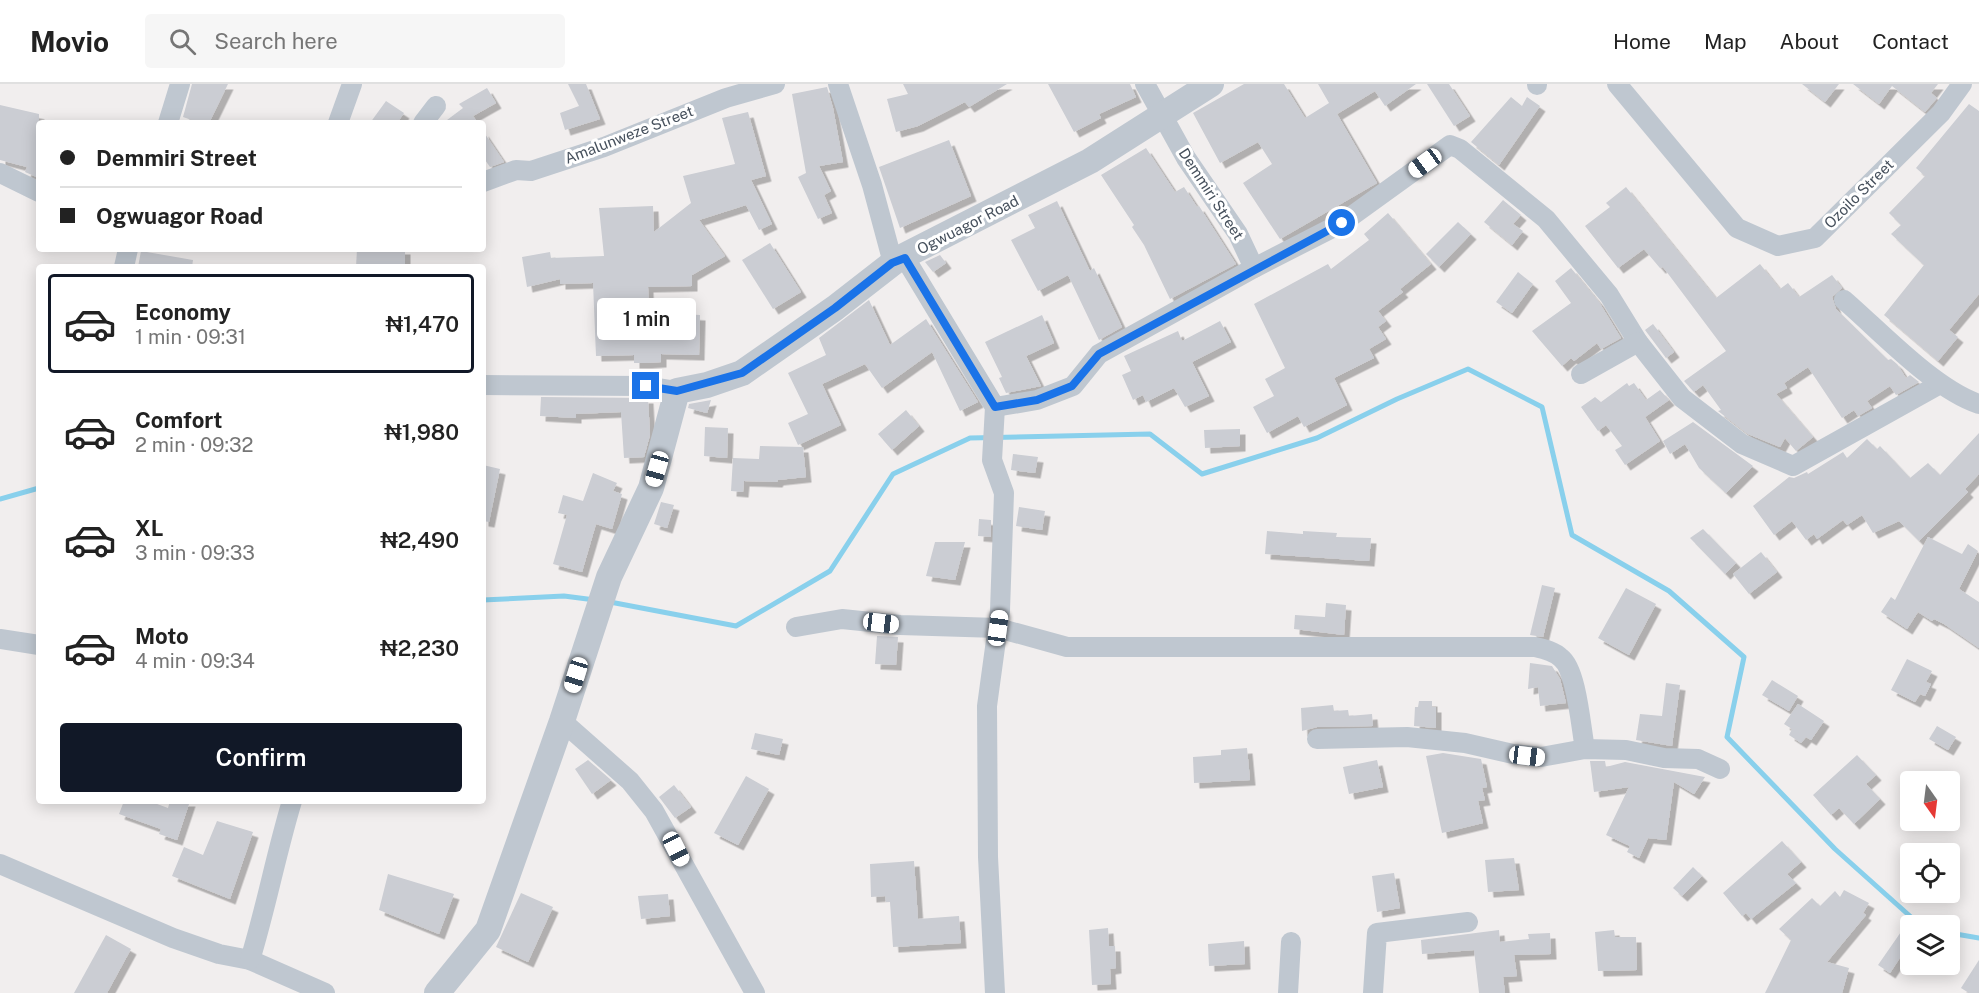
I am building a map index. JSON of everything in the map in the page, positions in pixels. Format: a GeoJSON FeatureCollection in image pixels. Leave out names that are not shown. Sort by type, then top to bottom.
{"type":"FeatureCollection","features":[{"type":"Feature","properties":{"kind":"street"},"geometry":{"type":"LineString","coordinates":[[169,120],[180,84]]}},
{"type":"Feature","properties":{"kind":"street"},"geometry":{"type":"LineString","coordinates":[[339,120],[352,84]]}},
{"type":"Feature","properties":{"kind":"street","name":"Amalunweze Street"},"geometry":{"type":"LineString","coordinates":[[486,181],[516,170],[531,171],[604,147],[726,98],[775,84]]}},
{"type":"Feature","properties":{"kind":"street"},"geometry":{"type":"LineString","coordinates":[[838,84],[899,261],[995,407],[992,460],[1004,493],[998,628],[987,706],[988,857],[995,993]]}},
{"type":"Feature","properties":{"kind":"street","name":"Demmiri Street"},"geometry":{"type":"LineString","coordinates":[[1145,84],[1186,158],[1238,234],[1254,268]]}},
{"type":"Feature","properties":{"kind":"street","name":"Ogwuagor Road"},"geometry":{"type":"LineString","coordinates":[[486,385],[646,386],[677,391],[742,373],[899,261],[1071,172],[1211,84]]}},
{"type":"Feature","properties":{"kind":"street","name":"Ozoilo Street"},"geometry":{"type":"LineString","coordinates":[[1617,84],[1737,228],[1778,246],[1815,238],[1941,113],[1962,84]]}},
{"type":"Feature","properties":{"kind":"street"},"geometry":{"type":"LineString","coordinates":[[425,120],[436,106]]}},
{"type":"Feature","properties":{"kind":"street"},"geometry":{"type":"LineString","coordinates":[[995,407],[1037,400],[1072,386],[1099,354],[1254,268],[1342,223],[1450,145],[1460,149],[1546,219],[1609,295],[1638,342],[1682,398],[1742,444],[1793,466],[1940,384]]}},
{"type":"Feature","properties":{"kind":"street"},"geometry":{"type":"LineString","coordinates":[[0,173],[36,191]]}},
{"type":"Feature","properties":{"kind":"street"},"geometry":{"type":"LineString","coordinates":[[1844,300],[1940,384],[1979,404]]}},
{"type":"Feature","properties":{"kind":"street"},"geometry":{"type":"LineString","coordinates":[[1581,374],[1638,342]]}},
{"type":"Feature","properties":{"kind":"street"},"geometry":{"type":"LineString","coordinates":[[437,993],[488,930],[562,722],[609,577],[651,488],[677,391]]}},
{"type":"Feature","properties":{"kind":"street"},"geometry":{"type":"LineString","coordinates":[[796,627],[842,619],[900,626],[998,628],[1067,647],[1535,647],[1550,651],[1566,663],[1572,676],[1585,749]]}},
{"type":"Feature","properties":{"kind":"street"},"geometry":{"type":"LineString","coordinates":[[0,639],[36,645]]}},
{"type":"Feature","properties":{"kind":"street"},"geometry":{"type":"LineString","coordinates":[[562,722],[630,781],[654,811],[755,993]]}},
{"type":"Feature","properties":{"kind":"street"},"geometry":{"type":"LineString","coordinates":[[1317,739],[1407,737],[1465,742],[1513,754],[1541,757],[1585,749],[1626,750],[1664,758],[1698,759],[1720,769]]}},
{"type":"Feature","properties":{"kind":"street"},"geometry":{"type":"LineString","coordinates":[[250,960],[266,909],[277,849],[291,804]]}},
{"type":"Feature","properties":{"kind":"street"},"geometry":{"type":"LineString","coordinates":[[0,864],[173,938],[219,954],[250,960],[325,993]]}},
{"type":"Feature","properties":{"kind":"street"},"geometry":{"type":"LineString","coordinates":[[1373,993],[1377,933],[1468,922]]}},
{"type":"Feature","properties":{"kind":"street"},"geometry":{"type":"LineString","coordinates":[[1288,993],[1291,942]]}},
{"type":"Feature","properties":{"kind":"building"},"geometry":{"type":"Polygon","coordinates":[[[192,84],[228,84],[210,120],[192,120],[183,117],[192,84]]]}},
{"type":"Feature","properties":{"kind":"building"},"geometry":{"type":"Polygon","coordinates":[[[568,84],[586,84],[600,119],[565,130],[560,113],[579,106],[568,84]]]}},
{"type":"Feature","properties":{"kind":"building"},"geometry":{"type":"Polygon","coordinates":[[[903,84],[1007,84],[969,107],[965,102],[918,126],[896,132],[887,99],[908,94],[903,84]]]}},
{"type":"Feature","properties":{"kind":"building"},"geometry":{"type":"Polygon","coordinates":[[[1048,84],[1130,84],[1136,97],[1099,114],[1101,118],[1074,132],[1048,84]]]}},
{"type":"Feature","properties":{"kind":"building"},"geometry":{"type":"Polygon","coordinates":[[[1244,84],[1284,84],[1305,118],[1329,103],[1318,84],[1416,84],[1385,106],[1375,91],[1337,114],[1377,183],[1280,239],[1243,183],[1272,164],[1258,142],[1220,163],[1193,113],[1244,84]]]}},
{"type":"Feature","properties":{"kind":"building"},"geometry":{"type":"Polygon","coordinates":[[[1427,84],[1449,84],[1470,116],[1454,126],[1427,84]]]}},
{"type":"Feature","properties":{"kind":"building"},"geometry":{"type":"Polygon","coordinates":[[[1802,84],[1839,84],[1825,102],[1802,84]]]}},
{"type":"Feature","properties":{"kind":"building"},"geometry":{"type":"Polygon","coordinates":[[[1853,84],[1938,84],[1931,93],[1937,98],[1925,112],[1892,86],[1879,104],[1853,84]]]}},
{"type":"Feature","properties":{"kind":"building"},"geometry":{"type":"Polygon","coordinates":[[[827,87],[843,162],[819,166],[831,191],[824,195],[832,213],[818,219],[798,177],[806,173],[792,94],[827,87]]]}},
{"type":"Feature","properties":{"kind":"building"},"geometry":{"type":"Polygon","coordinates":[[[487,88],[496,103],[473,116],[476,120],[447,120],[463,108],[459,104],[487,88]]]}},
{"type":"Feature","properties":{"kind":"building"},"geometry":{"type":"Polygon","coordinates":[[[1511,97],[1522,106],[1527,97],[1540,106],[1499,165],[1471,142],[1511,97]]]}},
{"type":"Feature","properties":{"kind":"building"},"geometry":{"type":"Polygon","coordinates":[[[386,101],[404,113],[399,120],[372,120],[386,101]]]}},
{"type":"Feature","properties":{"kind":"building"},"geometry":{"type":"Polygon","coordinates":[[[1969,104],[1979,111],[1979,294],[1949,330],[1958,337],[1938,361],[1884,315],[1924,265],[1891,234],[1901,225],[1889,213],[1925,176],[1916,168],[1969,104]]]}},
{"type":"Feature","properties":{"kind":"building"},"geometry":{"type":"Polygon","coordinates":[[[0,105],[39,114],[39,120],[36,120],[36,177],[25,172],[27,167],[0,160],[0,105]]]}},
{"type":"Feature","properties":{"kind":"building"},"geometry":{"type":"Polygon","coordinates":[[[748,112],[766,176],[751,180],[772,224],[759,230],[746,205],[699,220],[725,256],[692,275],[692,286],[648,287],[649,310],[630,310],[630,339],[680,339],[681,314],[700,315],[699,355],[661,354],[661,362],[646,363],[634,363],[634,355],[596,356],[593,283],[560,284],[560,279],[527,287],[522,257],[550,252],[551,258],[604,256],[599,208],[653,206],[654,232],[691,203],[683,176],[735,164],[722,118],[748,112]]]}},
{"type":"Feature","properties":{"kind":"building"},"geometry":{"type":"Polygon","coordinates":[[[486,135],[504,162],[490,167],[486,161],[486,135]]]}},
{"type":"Feature","properties":{"kind":"building"},"geometry":{"type":"Polygon","coordinates":[[[949,140],[971,196],[900,228],[879,167],[949,140]]]}},
{"type":"Feature","properties":{"kind":"building"},"geometry":{"type":"Polygon","coordinates":[[[1146,148],[1175,192],[1184,187],[1197,207],[1199,206],[1236,264],[1170,299],[1144,245],[1132,227],[1134,225],[1101,175],[1146,148]]]}},
{"type":"Feature","properties":{"kind":"building"},"geometry":{"type":"Polygon","coordinates":[[[1626,187],[1716,298],[1760,264],[1780,289],[1788,283],[1799,297],[1832,275],[1842,288],[1832,297],[1836,309],[1888,360],[1891,359],[1897,364],[1906,378],[1910,375],[1919,382],[1896,395],[1890,386],[1867,401],[1872,408],[1858,416],[1854,410],[1842,418],[1808,367],[1784,383],[1787,388],[1776,394],[1813,437],[1796,451],[1785,438],[1780,447],[1748,434],[1718,411],[1721,410],[1703,385],[1694,392],[1684,381],[1726,351],[1663,267],[1660,268],[1644,249],[1618,268],[1585,226],[1610,207],[1606,203],[1626,187]]]}},
{"type":"Feature","properties":{"kind":"building"},"geometry":{"type":"Polygon","coordinates":[[[1503,200],[1521,215],[1513,224],[1523,231],[1512,245],[1484,222],[1503,200]]]}},
{"type":"Feature","properties":{"kind":"building"},"geometry":{"type":"Polygon","coordinates":[[[1057,201],[1090,271],[1094,268],[1122,327],[1099,340],[1068,275],[1038,291],[1011,240],[1035,228],[1028,215],[1057,201]]]}},
{"type":"Feature","properties":{"kind":"building"},"geometry":{"type":"Polygon","coordinates":[[[1388,213],[1431,264],[1400,289],[1403,292],[1378,311],[1386,321],[1378,327],[1386,339],[1369,349],[1374,358],[1334,378],[1347,405],[1304,427],[1298,416],[1267,433],[1253,407],[1274,396],[1265,379],[1285,368],[1254,304],[1328,264],[1331,269],[1369,240],[1364,234],[1388,213]]]}},
{"type":"Feature","properties":{"kind":"building"},"geometry":{"type":"Polygon","coordinates":[[[1458,222],[1471,234],[1439,267],[1426,254],[1458,222]]]}},
{"type":"Feature","properties":{"kind":"building"},"geometry":{"type":"Polygon","coordinates":[[[770,243],[801,292],[773,309],[742,260],[770,243]]]}},
{"type":"Feature","properties":{"kind":"building"},"geometry":{"type":"Polygon","coordinates":[[[141,252],[193,260],[192,264],[139,264],[141,252]]]}},
{"type":"Feature","properties":{"kind":"building"},"geometry":{"type":"Polygon","coordinates":[[[357,252],[405,252],[405,264],[356,264],[357,252]]]}},
{"type":"Feature","properties":{"kind":"building"},"geometry":{"type":"Polygon","coordinates":[[[940,255],[946,263],[933,272],[925,262],[940,255]]]}},
{"type":"Feature","properties":{"kind":"building"},"geometry":{"type":"Polygon","coordinates":[[[1571,268],[1599,302],[1621,338],[1601,349],[1597,343],[1574,361],[1571,358],[1562,366],[1532,331],[1571,303],[1555,281],[1571,268]]]}},
{"type":"Feature","properties":{"kind":"building"},"geometry":{"type":"Polygon","coordinates":[[[1518,272],[1533,284],[1512,313],[1496,302],[1518,272]]]}},
{"type":"Feature","properties":{"kind":"building"},"geometry":{"type":"Polygon","coordinates":[[[869,300],[890,345],[926,319],[978,402],[960,411],[932,352],[882,388],[865,364],[822,384],[841,425],[798,445],[788,423],[808,414],[788,373],[826,355],[819,338],[869,300]]]}},
{"type":"Feature","properties":{"kind":"building"},"geometry":{"type":"Polygon","coordinates":[[[1042,315],[1054,343],[1026,356],[1041,386],[1006,393],[999,378],[1002,377],[985,342],[1042,315]]]}},
{"type":"Feature","properties":{"kind":"building"},"geometry":{"type":"Polygon","coordinates":[[[1220,321],[1231,342],[1192,362],[1209,396],[1185,407],[1174,388],[1146,402],[1143,395],[1133,400],[1122,375],[1131,371],[1124,356],[1178,331],[1182,341],[1220,321]]]}},
{"type":"Feature","properties":{"kind":"building"},"geometry":{"type":"Polygon","coordinates":[[[1653,324],[1674,352],[1666,358],[1645,330],[1653,324]]]}},
{"type":"Feature","properties":{"kind":"building"},"geometry":{"type":"Polygon","coordinates":[[[1627,383],[1629,386],[1634,383],[1646,400],[1660,390],[1669,400],[1645,417],[1660,441],[1625,465],[1615,450],[1622,446],[1606,425],[1598,431],[1581,407],[1595,397],[1601,402],[1627,383]]]}},
{"type":"Feature","properties":{"kind":"building"},"geometry":{"type":"Polygon","coordinates":[[[541,397],[648,398],[650,435],[644,457],[624,458],[621,412],[576,414],[576,418],[540,416],[541,397]]]}},
{"type":"Feature","properties":{"kind":"building"},"geometry":{"type":"Polygon","coordinates":[[[711,400],[707,413],[688,408],[689,404],[711,400]]]}},
{"type":"Feature","properties":{"kind":"building"},"geometry":{"type":"Polygon","coordinates":[[[906,410],[919,426],[892,450],[878,434],[906,410]]]}},
{"type":"Feature","properties":{"kind":"building"},"geometry":{"type":"Polygon","coordinates":[[[1693,422],[1753,466],[1726,493],[1699,468],[1685,444],[1670,454],[1663,441],[1693,422]]]}},
{"type":"Feature","properties":{"kind":"building"},"geometry":{"type":"Polygon","coordinates":[[[705,427],[728,428],[727,458],[704,456],[705,427]]]}},
{"type":"Feature","properties":{"kind":"building"},"geometry":{"type":"Polygon","coordinates":[[[1240,429],[1240,446],[1205,448],[1204,430],[1240,429]]]}},
{"type":"Feature","properties":{"kind":"building"},"geometry":{"type":"Polygon","coordinates":[[[1979,433],[1979,474],[1965,489],[1968,492],[1919,541],[1899,521],[1873,533],[1862,515],[1847,525],[1843,520],[1817,539],[1814,534],[1806,540],[1792,521],[1774,535],[1753,506],[1789,477],[1794,478],[1807,472],[1808,474],[1843,452],[1847,458],[1867,439],[1877,449],[1880,446],[1910,478],[1928,463],[1940,475],[1979,433]]]}},
{"type":"Feature","properties":{"kind":"building"},"geometry":{"type":"Polygon","coordinates":[[[760,446],[803,447],[806,477],[778,480],[777,482],[744,481],[743,492],[731,491],[733,458],[759,459],[760,446]]]}},
{"type":"Feature","properties":{"kind":"building"},"geometry":{"type":"Polygon","coordinates":[[[1013,454],[1038,457],[1035,473],[1011,470],[1013,454]]]}},
{"type":"Feature","properties":{"kind":"building"},"geometry":{"type":"Polygon","coordinates":[[[486,466],[500,469],[489,522],[486,522],[486,466]]]}},
{"type":"Feature","properties":{"kind":"building"},"geometry":{"type":"Polygon","coordinates":[[[593,473],[617,483],[613,491],[622,494],[612,529],[596,524],[582,572],[553,564],[567,515],[558,513],[563,495],[583,501],[593,473]]]}},
{"type":"Feature","properties":{"kind":"building"},"geometry":{"type":"Polygon","coordinates":[[[661,502],[674,505],[667,528],[654,524],[661,502]]]}},
{"type":"Feature","properties":{"kind":"building"},"geometry":{"type":"Polygon","coordinates":[[[1019,507],[1045,511],[1042,530],[1016,526],[1019,507]]]}},
{"type":"Feature","properties":{"kind":"building"},"geometry":{"type":"Polygon","coordinates":[[[979,519],[991,520],[991,537],[978,536],[979,519]]]}},
{"type":"Feature","properties":{"kind":"building"},"geometry":{"type":"Polygon","coordinates":[[[1703,529],[1736,563],[1725,574],[1690,538],[1703,529]]]}},
{"type":"Feature","properties":{"kind":"building"},"geometry":{"type":"Polygon","coordinates":[[[1267,531],[1303,534],[1303,531],[1337,533],[1336,537],[1371,538],[1369,561],[1265,554],[1267,531]]]}},
{"type":"Feature","properties":{"kind":"building"},"geometry":{"type":"Polygon","coordinates":[[[1928,537],[1962,554],[1968,544],[1978,551],[1959,589],[1979,602],[1979,648],[1944,624],[1934,619],[1932,621],[1918,612],[1907,629],[1881,612],[1891,597],[1895,600],[1928,537]]]}},
{"type":"Feature","properties":{"kind":"building"},"geometry":{"type":"Polygon","coordinates":[[[935,542],[965,542],[955,580],[926,576],[935,542]]]}},
{"type":"Feature","properties":{"kind":"building"},"geometry":{"type":"Polygon","coordinates":[[[1761,552],[1777,572],[1749,594],[1733,574],[1761,552]]]}},
{"type":"Feature","properties":{"kind":"building"},"geometry":{"type":"Polygon","coordinates":[[[1542,585],[1555,588],[1543,637],[1530,635],[1542,585]]]}},
{"type":"Feature","properties":{"kind":"building"},"geometry":{"type":"Polygon","coordinates":[[[1626,588],[1656,604],[1629,655],[1598,638],[1626,588]]]}},
{"type":"Feature","properties":{"kind":"building"},"geometry":{"type":"Polygon","coordinates":[[[1326,603],[1346,605],[1344,635],[1294,629],[1295,615],[1325,617],[1326,603]]]}},
{"type":"Feature","properties":{"kind":"building"},"geometry":{"type":"Polygon","coordinates":[[[877,636],[898,637],[896,665],[875,664],[877,636]]]}},
{"type":"Feature","properties":{"kind":"building"},"geometry":{"type":"Polygon","coordinates":[[[1907,659],[1932,671],[1926,682],[1931,684],[1925,696],[1920,694],[1915,702],[1891,690],[1907,659]]]}},
{"type":"Feature","properties":{"kind":"building"},"geometry":{"type":"Polygon","coordinates":[[[1530,663],[1552,666],[1560,679],[1566,703],[1540,706],[1538,687],[1528,689],[1530,663]]]}},
{"type":"Feature","properties":{"kind":"building"},"geometry":{"type":"Polygon","coordinates":[[[1772,680],[1798,696],[1789,711],[1762,695],[1772,680]]]}},
{"type":"Feature","properties":{"kind":"building"},"geometry":{"type":"Polygon","coordinates":[[[1666,683],[1680,685],[1672,746],[1636,740],[1640,714],[1662,716],[1666,683]]]}},
{"type":"Feature","properties":{"kind":"building"},"geometry":{"type":"Polygon","coordinates":[[[1419,701],[1432,701],[1432,707],[1436,707],[1436,728],[1414,726],[1415,707],[1418,707],[1419,701]]]}},
{"type":"Feature","properties":{"kind":"building"},"geometry":{"type":"Polygon","coordinates":[[[1798,704],[1824,721],[1811,740],[1806,737],[1801,743],[1789,735],[1792,729],[1784,724],[1798,704]]]}},
{"type":"Feature","properties":{"kind":"building"},"geometry":{"type":"Polygon","coordinates":[[[1333,705],[1334,711],[1348,710],[1349,716],[1372,714],[1373,726],[1317,727],[1302,731],[1301,708],[1333,705]]]}},
{"type":"Feature","properties":{"kind":"building"},"geometry":{"type":"Polygon","coordinates":[[[1937,726],[1956,737],[1948,750],[1929,739],[1937,726]]]}},
{"type":"Feature","properties":{"kind":"building"},"geometry":{"type":"Polygon","coordinates":[[[755,733],[783,739],[779,755],[751,749],[755,733]]]}},
{"type":"Feature","properties":{"kind":"building"},"geometry":{"type":"Polygon","coordinates":[[[1247,748],[1250,780],[1194,783],[1193,757],[1221,755],[1221,750],[1247,748]]]}},
{"type":"Feature","properties":{"kind":"building"},"geometry":{"type":"Polygon","coordinates":[[[1443,753],[1481,759],[1487,787],[1482,788],[1485,800],[1478,801],[1483,823],[1442,833],[1426,756],[1443,753]]]}},
{"type":"Feature","properties":{"kind":"building"},"geometry":{"type":"Polygon","coordinates":[[[1857,755],[1876,775],[1866,784],[1880,799],[1854,824],[1839,808],[1831,815],[1813,795],[1857,755]]]}},
{"type":"Feature","properties":{"kind":"building"},"geometry":{"type":"Polygon","coordinates":[[[588,760],[611,780],[592,794],[575,769],[588,760]]]}},
{"type":"Feature","properties":{"kind":"building"},"geometry":{"type":"Polygon","coordinates":[[[1377,760],[1383,787],[1349,794],[1343,767],[1377,760]]]}},
{"type":"Feature","properties":{"kind":"building"},"geometry":{"type":"Polygon","coordinates":[[[1590,761],[1605,761],[1606,767],[1625,762],[1705,777],[1694,794],[1674,782],[1666,840],[1648,838],[1639,858],[1627,852],[1630,846],[1606,835],[1629,787],[1594,792],[1590,761]]]}},
{"type":"Feature","properties":{"kind":"building"},"geometry":{"type":"Polygon","coordinates":[[[746,776],[769,789],[738,845],[714,833],[746,776]]]}},
{"type":"Feature","properties":{"kind":"building"},"geometry":{"type":"Polygon","coordinates":[[[674,785],[691,807],[675,818],[659,797],[674,785]]]}},
{"type":"Feature","properties":{"kind":"building"},"geometry":{"type":"Polygon","coordinates":[[[123,804],[157,804],[168,808],[169,804],[189,804],[177,840],[159,834],[161,829],[119,814],[123,804]]]}},
{"type":"Feature","properties":{"kind":"building"},"geometry":{"type":"Polygon","coordinates":[[[217,821],[253,832],[230,899],[172,876],[184,847],[203,855],[217,821]]]}},
{"type":"Feature","properties":{"kind":"building"},"geometry":{"type":"Polygon","coordinates":[[[1782,841],[1801,862],[1787,874],[1796,883],[1751,919],[1746,913],[1742,916],[1723,893],[1782,841]]]}},
{"type":"Feature","properties":{"kind":"building"},"geometry":{"type":"Polygon","coordinates":[[[1514,858],[1519,890],[1488,892],[1485,860],[1514,858]]]}},
{"type":"Feature","properties":{"kind":"building"},"geometry":{"type":"Polygon","coordinates":[[[914,861],[918,919],[959,916],[961,943],[893,947],[890,902],[886,902],[885,896],[871,897],[870,864],[914,861]]]}},
{"type":"Feature","properties":{"kind":"building"},"geometry":{"type":"Polygon","coordinates":[[[1693,867],[1702,876],[1682,896],[1673,888],[1693,867]]]}},
{"type":"Feature","properties":{"kind":"building"},"geometry":{"type":"Polygon","coordinates":[[[1394,873],[1400,908],[1377,912],[1372,876],[1394,873]]]}},
{"type":"Feature","properties":{"kind":"building"},"geometry":{"type":"Polygon","coordinates":[[[388,874],[454,894],[439,934],[379,910],[388,874]]]}},
{"type":"Feature","properties":{"kind":"building"},"geometry":{"type":"Polygon","coordinates":[[[1844,890],[1869,903],[1863,913],[1866,915],[1827,962],[1849,968],[1842,993],[1765,993],[1791,940],[1779,929],[1812,898],[1820,906],[1835,891],[1840,897],[1844,890]]]}},
{"type":"Feature","properties":{"kind":"building"},"geometry":{"type":"Polygon","coordinates":[[[521,893],[553,907],[528,962],[496,947],[521,893]]]}},
{"type":"Feature","properties":{"kind":"building"},"geometry":{"type":"Polygon","coordinates":[[[668,894],[670,916],[641,919],[638,896],[668,894]]]}},
{"type":"Feature","properties":{"kind":"building"},"geometry":{"type":"Polygon","coordinates":[[[1108,928],[1109,946],[1115,946],[1116,968],[1110,969],[1111,984],[1092,985],[1089,930],[1108,928]]]}},
{"type":"Feature","properties":{"kind":"building"},"geometry":{"type":"Polygon","coordinates":[[[1499,930],[1500,942],[1529,939],[1528,934],[1550,933],[1551,954],[1514,955],[1517,976],[1503,977],[1505,993],[1479,993],[1474,950],[1422,954],[1421,940],[1499,930]]]}},
{"type":"Feature","properties":{"kind":"building"},"geometry":{"type":"Polygon","coordinates":[[[1614,930],[1615,937],[1636,937],[1637,970],[1598,971],[1595,932],[1614,930]]]}},
{"type":"Feature","properties":{"kind":"building"},"geometry":{"type":"Polygon","coordinates":[[[1900,933],[1900,958],[1890,973],[1878,965],[1900,933]]]}},
{"type":"Feature","properties":{"kind":"building"},"geometry":{"type":"Polygon","coordinates":[[[106,935],[131,949],[107,993],[74,993],[106,935]]]}},
{"type":"Feature","properties":{"kind":"building"},"geometry":{"type":"Polygon","coordinates":[[[1244,941],[1245,964],[1209,966],[1208,944],[1244,941]]]}},
{"type":"Feature","properties":{"kind":"building"},"geometry":{"type":"Polygon","coordinates":[[[1979,960],[1979,993],[1969,993],[1961,988],[1979,960]]]}},
{"type":"Feature","properties":{"kind":"waterway"},"geometry":{"type":"LineString","coordinates":[[610,602],[736,626],[830,571],[893,474],[970,438],[1150,434],[1202,474],[1317,438],[1397,399],[1468,369],[1542,407],[1572,535],[1669,591],[1744,657],[1727,737],[1835,849],[1909,915]]}},
{"type":"Feature","properties":{"kind":"waterway"},"geometry":{"type":"LineString","coordinates":[[0,499],[36,489]]}},
{"type":"Feature","properties":{"kind":"waterway"},"geometry":{"type":"LineString","coordinates":[[486,600],[564,596],[595,600]]}},
{"type":"Feature","properties":{"kind":"waterway"},"geometry":{"type":"LineString","coordinates":[[1960,935],[1979,938]]}},
{"type":"Feature","properties":{"kind":"route"},"geometry":{"type":"LineString","coordinates":[[646,386],[677,391],[706,385],[742,373],[835,308],[892,263],[905,258],[995,407],[1037,400],[1072,386],[1099,354],[1208,296],[1254,268],[1342,223]]}}]}
